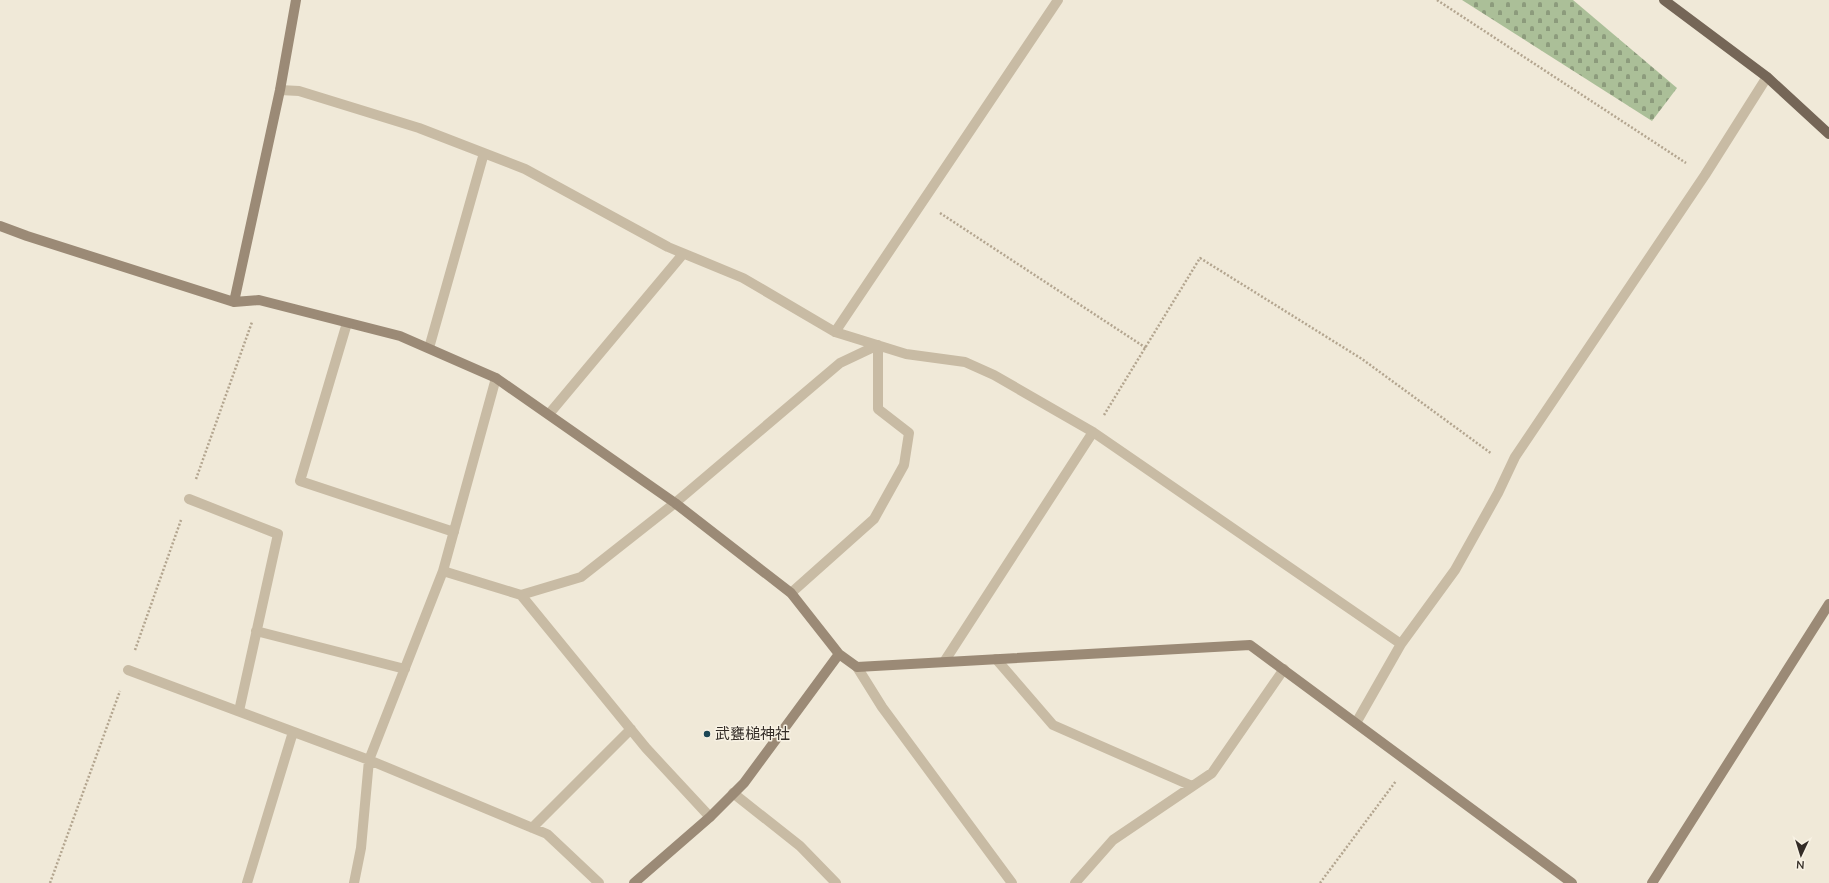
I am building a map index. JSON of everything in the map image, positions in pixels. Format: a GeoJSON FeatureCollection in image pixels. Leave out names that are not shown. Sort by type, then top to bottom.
{"type":"FeatureCollection","features":[{"type":"Feature","properties":{"kind":"main road"},"geometry":{"type":"LineString","coordinates":[[1664,0],[1767,77],[1829,134]]}},
{"type":"Feature","properties":{"kind":"street"},"geometry":{"type":"LineString","coordinates":[[234,302],[280,90],[296,0]]}},
{"type":"Feature","properties":{"kind":"street"},"geometry":{"type":"LineString","coordinates":[[835,332],[1058,0]]}},
{"type":"Feature","properties":{"kind":"street"},"geometry":{"type":"LineString","coordinates":[[1356,722],[1401,644],[1455,570],[1520,450],[1705,175],[1767,77]]}},
{"type":"Feature","properties":{"kind":"street"},"geometry":{"type":"LineString","coordinates":[[280,90],[299,91],[411,126],[525,169],[668,247],[743,278],[835,332],[906,354],[965,362],[994,375],[1093,432],[1401,644]]}},
{"type":"Feature","properties":{"kind":"street"},"geometry":{"type":"LineString","coordinates":[[429,348],[484,153]]}},
{"type":"Feature","properties":{"kind":"street"},"geometry":{"type":"LineString","coordinates":[[0,226],[234,302],[259,300],[400,336],[496,378],[675,504],[790,593],[839,654],[856,667],[882,707],[1012,883]]}},
{"type":"Feature","properties":{"kind":"street"},"geometry":{"type":"LineString","coordinates":[[549,414],[683,254]]}},
{"type":"Feature","properties":{"kind":"street"},"geometry":{"type":"LineString","coordinates":[[348,323],[300,481],[454,532]]}},
{"type":"Feature","properties":{"kind":"street"},"geometry":{"type":"LineString","coordinates":[[521,595],[581,577],[675,504],[840,363],[878,345]]}},
{"type":"Feature","properties":{"kind":"street"},"geometry":{"type":"LineString","coordinates":[[790,593],[874,519],[904,465],[909,433],[878,409],[878,345]]}},
{"type":"Feature","properties":{"kind":"street"},"geometry":{"type":"LineString","coordinates":[[354,883],[361,848],[369,760],[443,571],[496,378]]}},
{"type":"Feature","properties":{"kind":"street"},"geometry":{"type":"LineString","coordinates":[[944,662],[1093,432]]}},
{"type":"Feature","properties":{"kind":"street"},"geometry":{"type":"LineString","coordinates":[[189,499],[278,534],[238,711]]}},
{"type":"Feature","properties":{"kind":"street"},"geometry":{"type":"LineString","coordinates":[[443,571],[521,595],[646,748],[710,818]]}},
{"type":"Feature","properties":{"kind":"street"},"geometry":{"type":"LineString","coordinates":[[1652,883],[1829,604]]}},
{"type":"Feature","properties":{"kind":"street"},"geometry":{"type":"LineString","coordinates":[[256,631],[405,669]]}},
{"type":"Feature","properties":{"kind":"street"},"geometry":{"type":"LineString","coordinates":[[856,667],[1250,644],[1572,883]]}},
{"type":"Feature","properties":{"kind":"street"},"geometry":{"type":"LineString","coordinates":[[634,883],[710,818],[744,783],[839,654]]}},
{"type":"Feature","properties":{"kind":"street"},"geometry":{"type":"LineString","coordinates":[[996,659],[1053,725],[1192,786]]}},
{"type":"Feature","properties":{"kind":"street"},"geometry":{"type":"LineString","coordinates":[[1075,883],[1113,840],[1212,773],[1284,669]]}},
{"type":"Feature","properties":{"kind":"street"},"geometry":{"type":"LineString","coordinates":[[128,670],[369,760],[547,834],[599,883]]}},
{"type":"Feature","properties":{"kind":"street"},"geometry":{"type":"LineString","coordinates":[[532,828],[631,729]]}},
{"type":"Feature","properties":{"kind":"street"},"geometry":{"type":"LineString","coordinates":[[247,883],[293,732]]}},
{"type":"Feature","properties":{"kind":"street"},"geometry":{"type":"LineString","coordinates":[[733,793],[800,846],[836,883]]}},
{"type":"Feature","properties":{"kind":"path"},"geometry":{"type":"LineString","coordinates":[[1438,0],[1705,175]]}},
{"type":"Feature","properties":{"kind":"path"},"geometry":{"type":"LineString","coordinates":[[922,202],[1146,348]]}},
{"type":"Feature","properties":{"kind":"path"},"geometry":{"type":"LineString","coordinates":[[1093,432],[1200,258],[1362,359],[1510,467]]}},
{"type":"Feature","properties":{"kind":"path"},"geometry":{"type":"LineString","coordinates":[[50,883],[128,670],[259,300]]}},
{"type":"Feature","properties":{"kind":"path"},"geometry":{"type":"LineString","coordinates":[[1320,883],[1410,762]]}},
{"type":"Feature","properties":{"kind":"green space"},"geometry":{"type":"Polygon","coordinates":[[[1462,0],[1573,0],[1677,88],[1652,121],[1462,0]]]}},
{"type":"Feature","properties":{"kind":"place","name":"武甕槌神社"},"geometry":{"type":"Point","coordinates":[707,734]}}]}
